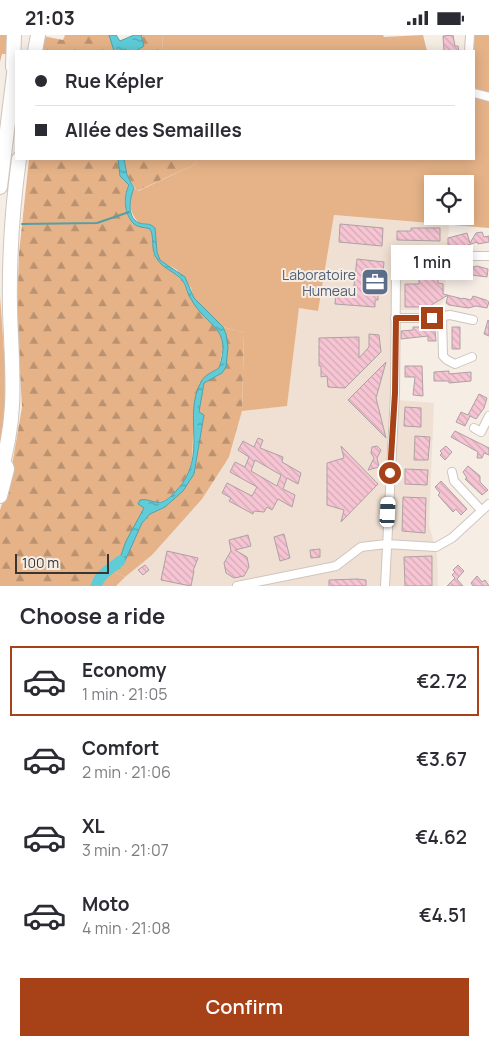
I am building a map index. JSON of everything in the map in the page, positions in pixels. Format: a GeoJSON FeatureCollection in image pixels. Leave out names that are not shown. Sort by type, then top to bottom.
{"type":"FeatureCollection","features":[{"type":"Feature","properties":{"kind":"highway"},"geometry":{"type":"LineString","coordinates":[[13,75],[14,35]]}},
{"type":"Feature","properties":{"kind":"highway"},"geometry":{"type":"LineString","coordinates":[[18,50],[21,35]]}},
{"type":"Feature","properties":{"kind":"highway"},"geometry":{"type":"LineString","coordinates":[[35,50],[38,35]]}},
{"type":"Feature","properties":{"kind":"highway"},"geometry":{"type":"LineString","coordinates":[[0,187],[15,64]]}},
{"type":"Feature","properties":{"kind":"highway"},"geometry":{"type":"LineString","coordinates":[[0,474],[12,428],[14,403],[10,262],[19,160]]}},
{"type":"Feature","properties":{"kind":"highway"},"geometry":{"type":"LineString","coordinates":[[0,496],[8,469],[4,460]]}},
{"type":"Feature","properties":{"kind":"street"},"geometry":{"type":"LineString","coordinates":[[469,50],[470,35]]}},
{"type":"Feature","properties":{"kind":"street"},"geometry":{"type":"LineString","coordinates":[[475,93],[489,97]]}},
{"type":"Feature","properties":{"kind":"street"},"geometry":{"type":"LineString","coordinates":[[471,256],[489,256]]}},
{"type":"Feature","properties":{"kind":"street"},"geometry":{"type":"LineString","coordinates":[[385,586],[395,393],[396,276],[403,261]]}},
{"type":"Feature","properties":{"kind":"street"},"geometry":{"type":"LineString","coordinates":[[396,318],[442,317],[450,315],[473,320]]}},
{"type":"Feature","properties":{"kind":"street"},"geometry":{"type":"LineString","coordinates":[[442,317],[443,356],[447,360],[456,363],[472,357]]}},
{"type":"Feature","properties":{"kind":"street"},"geometry":{"type":"LineString","coordinates":[[474,428],[481,432],[489,417]]}},
{"type":"Feature","properties":{"kind":"street"},"geometry":{"type":"LineString","coordinates":[[452,472],[454,481],[481,510]]}},
{"type":"Feature","properties":{"kind":"street"},"geometry":{"type":"LineString","coordinates":[[236,586],[336,566],[362,547],[386,544],[436,547],[452,539],[489,504]]}},
{"type":"Feature","properties":{"kind":"shaded area"},"geometry":{"type":"Polygon","coordinates":[[[334,215],[424,223],[424,225],[449,225],[444,301],[435,310],[400,310],[398,400],[434,403],[429,525],[437,554],[438,586],[116,586],[229,457],[242,411],[287,406],[299,308],[318,310],[334,215]]]}},
{"type":"Feature","properties":{"kind":"green space"},"geometry":{"type":"Polygon","coordinates":[[[0,35],[9,35],[6,54],[2,54],[0,62],[0,35]]]}},
{"type":"Feature","properties":{"kind":"green space"},"geometry":{"type":"Polygon","coordinates":[[[65,35],[109,35],[114,50],[42,50],[43,36],[63,40],[65,35]]]}},
{"type":"Feature","properties":{"kind":"green space"},"geometry":{"type":"Polygon","coordinates":[[[141,35],[162,35],[163,50],[138,50],[144,46],[141,35]]]}},
{"type":"Feature","properties":{"kind":"green space"},"geometry":{"type":"Polygon","coordinates":[[[162,35],[383,35],[384,37],[423,35],[427,50],[163,50],[162,35]]]}},
{"type":"Feature","properties":{"kind":"green space"},"geometry":{"type":"Polygon","coordinates":[[[473,35],[489,35],[489,228],[453,225],[474,225],[474,175],[424,175],[424,223],[334,215],[318,311],[299,308],[287,406],[242,411],[244,333],[223,327],[194,298],[191,288],[177,270],[160,260],[157,252],[155,228],[150,224],[139,223],[131,211],[131,198],[134,188],[138,191],[194,165],[196,160],[475,160],[475,50],[473,50],[473,35]]]}},
{"type":"Feature","properties":{"kind":"green space"},"geometry":{"type":"Polygon","coordinates":[[[29,160],[118,160],[120,176],[129,185],[125,195],[128,215],[134,224],[150,229],[154,255],[183,281],[191,299],[221,333],[224,342],[219,368],[204,378],[193,431],[192,457],[188,473],[183,482],[169,497],[158,502],[151,502],[144,508],[126,541],[120,558],[96,578],[93,586],[0,586],[0,510],[9,483],[22,407],[17,318],[19,253],[29,160]]]}},
{"type":"Feature","properties":{"kind":"green space"},"geometry":{"type":"Polygon","coordinates":[[[124,160],[196,160],[194,165],[137,191],[127,175],[124,160]]]}},
{"type":"Feature","properties":{"kind":"green space"},"geometry":{"type":"Polygon","coordinates":[[[0,296],[7,392],[0,456],[0,296]]]}},
{"type":"Feature","properties":{"kind":"green space"},"geometry":{"type":"Polygon","coordinates":[[[223,327],[244,333],[242,411],[229,457],[202,499],[152,555],[125,577],[113,571],[124,563],[142,523],[150,514],[165,507],[194,474],[204,416],[199,412],[204,383],[222,373],[226,334],[223,327]]]}},
{"type":"Feature","properties":{"kind":"green space"},"geometry":{"type":"Polygon","coordinates":[[[113,571],[125,577],[116,586],[99,586],[100,582],[113,571]]]}},
{"type":"Feature","properties":{"kind":"water"},"geometry":{"type":"Polygon","coordinates":[[[109,35],[116,35],[120,41],[134,35],[141,35],[144,46],[138,50],[114,50],[109,35]]]}},
{"type":"Feature","properties":{"kind":"water"},"geometry":{"type":"Polygon","coordinates":[[[118,160],[124,160],[127,175],[134,188],[130,201],[132,216],[139,223],[149,224],[155,228],[157,252],[160,260],[185,277],[194,298],[223,327],[228,347],[226,367],[222,373],[204,383],[199,412],[204,415],[194,474],[183,491],[165,507],[150,514],[142,523],[124,563],[100,582],[99,586],[93,586],[96,578],[120,558],[126,541],[144,508],[138,504],[140,500],[164,501],[177,490],[186,477],[192,463],[194,450],[196,395],[202,380],[219,368],[223,344],[221,336],[216,329],[197,309],[183,281],[157,259],[150,229],[140,227],[131,220],[126,210],[125,200],[129,185],[120,176],[118,160]]]}},
{"type":"Feature","properties":{"kind":"building"},"geometry":{"type":"Polygon","coordinates":[[[453,35],[455,46],[458,46],[459,50],[444,50],[443,36],[453,35]]]}},
{"type":"Feature","properties":{"kind":"building"},"geometry":{"type":"Polygon","coordinates":[[[340,224],[383,228],[382,246],[339,242],[340,224]]]}},
{"type":"Feature","properties":{"kind":"building"},"geometry":{"type":"Polygon","coordinates":[[[411,228],[440,228],[440,241],[397,240],[397,231],[411,231],[411,228]]]}},
{"type":"Feature","properties":{"kind":"building"},"geometry":{"type":"Polygon","coordinates":[[[482,232],[484,237],[489,236],[489,242],[478,244],[477,242],[465,246],[461,265],[452,263],[454,246],[448,246],[448,238],[467,233],[470,243],[476,233],[482,232]]]}},
{"type":"Feature","properties":{"kind":"building"},"geometry":{"type":"Polygon","coordinates":[[[419,251],[438,251],[438,283],[443,284],[443,294],[448,295],[428,307],[405,307],[405,284],[419,284],[419,251]]]}},
{"type":"Feature","properties":{"kind":"building"},"geometry":{"type":"Polygon","coordinates":[[[357,259],[384,262],[381,295],[378,295],[378,300],[375,300],[375,307],[335,304],[336,292],[353,294],[357,259]]]}},
{"type":"Feature","properties":{"kind":"building"},"geometry":{"type":"Polygon","coordinates":[[[477,266],[488,269],[487,277],[472,275],[473,267],[477,266]]]}},
{"type":"Feature","properties":{"kind":"building"},"geometry":{"type":"Polygon","coordinates":[[[448,295],[471,300],[473,296],[489,302],[487,308],[449,305],[446,303],[448,295]]]}},
{"type":"Feature","properties":{"kind":"building"},"geometry":{"type":"Polygon","coordinates":[[[489,321],[489,336],[484,334],[489,321]]]}},
{"type":"Feature","properties":{"kind":"building"},"geometry":{"type":"Polygon","coordinates":[[[413,327],[428,327],[428,330],[435,331],[436,341],[428,341],[428,336],[401,339],[401,331],[413,330],[413,327]]]}},
{"type":"Feature","properties":{"kind":"building"},"geometry":{"type":"Polygon","coordinates":[[[452,327],[460,327],[460,349],[452,349],[452,327]]]}},
{"type":"Feature","properties":{"kind":"building"},"geometry":{"type":"Polygon","coordinates":[[[369,334],[379,335],[381,352],[345,388],[328,387],[327,376],[321,377],[319,338],[359,337],[359,358],[369,347],[369,334]]]}},
{"type":"Feature","properties":{"kind":"building"},"geometry":{"type":"Polygon","coordinates":[[[386,362],[376,398],[386,438],[348,400],[386,362]]]}},
{"type":"Feature","properties":{"kind":"building"},"geometry":{"type":"Polygon","coordinates":[[[405,366],[422,366],[423,396],[413,395],[415,377],[405,377],[405,366]]]}},
{"type":"Feature","properties":{"kind":"building"},"geometry":{"type":"Polygon","coordinates":[[[449,371],[449,374],[471,372],[471,381],[449,383],[449,381],[434,381],[434,372],[449,371]]]}},
{"type":"Feature","properties":{"kind":"building"},"geometry":{"type":"Polygon","coordinates":[[[479,394],[487,398],[484,408],[476,419],[470,416],[465,426],[456,422],[461,412],[468,415],[479,394]]]}},
{"type":"Feature","properties":{"kind":"building"},"geometry":{"type":"Polygon","coordinates":[[[405,407],[421,408],[421,427],[404,426],[405,407]]]}},
{"type":"Feature","properties":{"kind":"building"},"geometry":{"type":"Polygon","coordinates":[[[455,431],[489,448],[489,455],[484,453],[482,458],[477,458],[478,452],[451,437],[455,431]]]}},
{"type":"Feature","properties":{"kind":"building"},"geometry":{"type":"Polygon","coordinates":[[[415,436],[430,437],[428,460],[414,460],[415,436]]]}},
{"type":"Feature","properties":{"kind":"building"},"geometry":{"type":"Polygon","coordinates":[[[258,438],[263,440],[260,448],[283,457],[282,462],[301,473],[298,484],[287,478],[283,489],[295,495],[292,507],[278,499],[272,510],[267,507],[264,512],[254,511],[253,514],[229,501],[231,498],[222,493],[227,483],[252,496],[257,487],[230,472],[235,462],[245,467],[249,457],[238,450],[243,441],[254,447],[258,438]],[[255,460],[251,471],[277,486],[281,475],[255,460]]]}},
{"type":"Feature","properties":{"kind":"building"},"geometry":{"type":"Polygon","coordinates":[[[341,446],[378,484],[341,522],[344,510],[327,505],[327,463],[344,458],[341,446]]]}},
{"type":"Feature","properties":{"kind":"building"},"geometry":{"type":"Polygon","coordinates":[[[377,446],[381,450],[377,458],[379,467],[368,470],[374,458],[371,453],[372,447],[377,446]]]}},
{"type":"Feature","properties":{"kind":"building"},"geometry":{"type":"Polygon","coordinates":[[[446,446],[452,452],[445,460],[440,455],[442,453],[440,451],[446,446]]]}},
{"type":"Feature","properties":{"kind":"building"},"geometry":{"type":"Polygon","coordinates":[[[468,466],[480,476],[480,482],[488,490],[482,495],[465,479],[467,478],[463,472],[468,466]]]}},
{"type":"Feature","properties":{"kind":"building"},"geometry":{"type":"Polygon","coordinates":[[[405,469],[428,470],[427,485],[405,484],[405,469]]]}},
{"type":"Feature","properties":{"kind":"building"},"geometry":{"type":"Polygon","coordinates":[[[441,481],[467,509],[461,515],[456,509],[453,512],[438,495],[440,493],[435,487],[441,481]]]}},
{"type":"Feature","properties":{"kind":"building"},"geometry":{"type":"Polygon","coordinates":[[[403,497],[426,498],[425,533],[402,531],[403,497]]]}},
{"type":"Feature","properties":{"kind":"building"},"geometry":{"type":"Polygon","coordinates":[[[284,534],[290,558],[280,561],[274,537],[284,534]]]}},
{"type":"Feature","properties":{"kind":"building"},"geometry":{"type":"Polygon","coordinates":[[[248,535],[251,546],[235,550],[247,557],[249,567],[244,576],[234,578],[226,573],[224,563],[231,551],[229,540],[248,535]]]}},
{"type":"Feature","properties":{"kind":"building"},"geometry":{"type":"Polygon","coordinates":[[[320,549],[320,557],[311,558],[310,550],[320,549]]]}},
{"type":"Feature","properties":{"kind":"building"},"geometry":{"type":"Polygon","coordinates":[[[167,551],[198,558],[193,571],[191,586],[161,580],[167,551]]]}},
{"type":"Feature","properties":{"kind":"building"},"geometry":{"type":"Polygon","coordinates":[[[432,556],[432,586],[405,586],[404,557],[432,556]]]}},
{"type":"Feature","properties":{"kind":"building"},"geometry":{"type":"Polygon","coordinates":[[[145,565],[149,570],[143,575],[138,570],[145,565]]]}},
{"type":"Feature","properties":{"kind":"building"},"geometry":{"type":"Polygon","coordinates":[[[458,565],[464,571],[457,579],[463,586],[447,586],[455,578],[452,575],[455,572],[453,570],[458,565]]]}},
{"type":"Feature","properties":{"kind":"building"},"geometry":{"type":"Polygon","coordinates":[[[477,576],[482,582],[485,580],[489,586],[473,586],[471,583],[477,576]]]}},
{"type":"Feature","properties":{"kind":"building"},"geometry":{"type":"Polygon","coordinates":[[[329,580],[366,580],[366,586],[329,586],[329,580]]]}},
{"type":"Feature","properties":{"kind":"waterway"},"geometry":{"type":"LineString","coordinates":[[22,224],[97,223],[129,212]]}},
{"type":"Feature","properties":{"kind":"waterway"},"geometry":{"type":"LineString","coordinates":[[96,586],[103,574],[120,561]]}},
{"type":"Feature","properties":{"kind":"place","name":"Laboratoire Humeau"},"geometry":{"type":"Point","coordinates":[375,282]}},
{"type":"Feature","properties":{"kind":"route"},"geometry":{"type":"LineString","coordinates":[[390,473],[395,393],[396,318],[432,318]]}}]}
